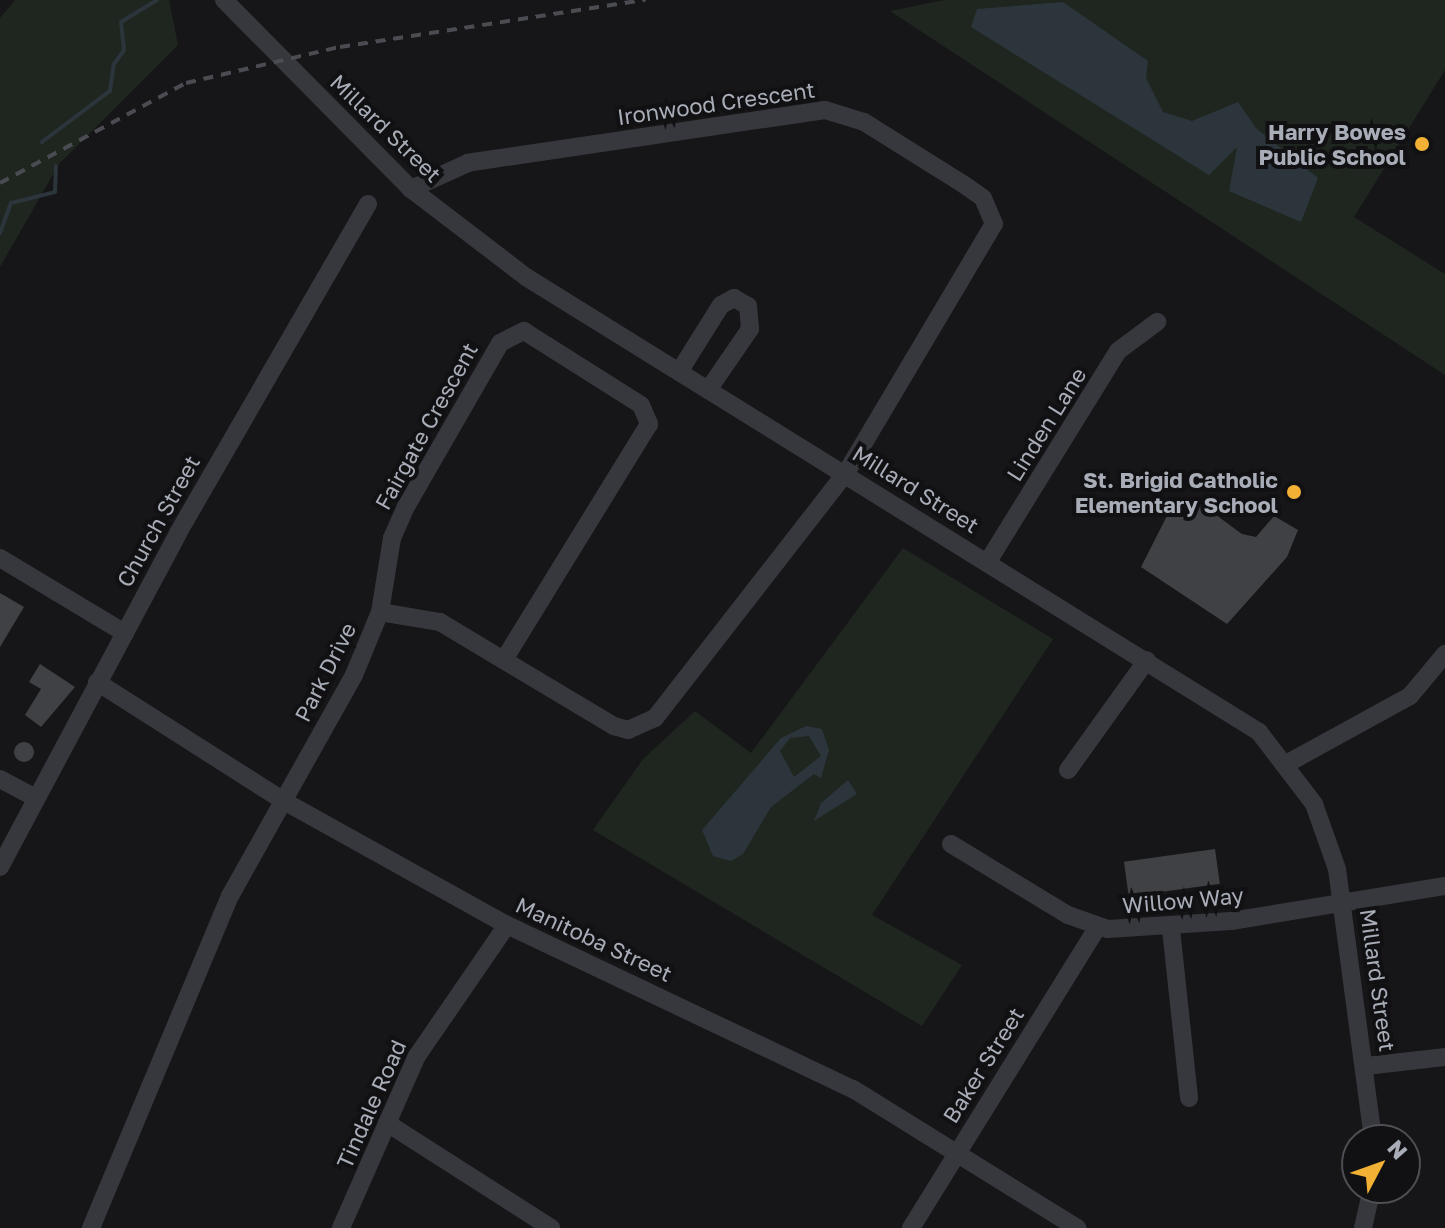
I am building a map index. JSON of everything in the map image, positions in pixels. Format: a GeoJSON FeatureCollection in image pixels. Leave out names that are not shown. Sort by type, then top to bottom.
{"type":"FeatureCollection","features":[{"type":"Feature","properties":{"kind":"street","name":"Millard Street"},"geometry":{"type":"LineString","coordinates":[[224,0],[411,189],[538,285],[1232,712],[1288,763],[1327,836],[1344,906],[1371,1124]]}},
{"type":"Feature","properties":{"kind":"street","name":"Ironwood Crescent"},"geometry":{"type":"LineString","coordinates":[[411,189],[468,163],[825,110],[864,122],[963,184],[983,198],[994,224],[846,473]]}},
{"type":"Feature","properties":{"kind":"street","name":"Church Street"},"geometry":{"type":"LineString","coordinates":[[0,867],[97,682],[368,204]]}},
{"type":"Feature","properties":{"kind":"street"},"geometry":{"type":"LineString","coordinates":[[679,372],[721,305],[734,298],[748,306],[750,329],[708,390]]}},
{"type":"Feature","properties":{"kind":"street","name":"Linden Lane"},"geometry":{"type":"LineString","coordinates":[[987,563],[1118,351],[1157,322]]}},
{"type":"Feature","properties":{"kind":"street","name":"Fairgate Crescent"},"geometry":{"type":"LineString","coordinates":[[380,612],[389,552],[407,505],[500,343],[524,331],[641,405],[649,424],[504,660]]}},
{"type":"Feature","properties":{"kind":"street","name":"Park Drive"},"geometry":{"type":"LineString","coordinates":[[91,1228],[230,896],[354,675],[380,612],[431,618],[614,726],[643,726],[846,473]]}},
{"type":"Feature","properties":{"kind":"street"},"geometry":{"type":"LineString","coordinates":[[0,558],[125,633]]}},
{"type":"Feature","properties":{"kind":"street"},"geometry":{"type":"LineString","coordinates":[[1288,763],[1410,696],[1445,654]]}},
{"type":"Feature","properties":{"kind":"street"},"geometry":{"type":"LineString","coordinates":[[1068,770],[1147,660]]}},
{"type":"Feature","properties":{"kind":"street","name":"Manitoba Street"},"geometry":{"type":"LineString","coordinates":[[97,682],[282,800],[507,925],[811,1066],[1077,1228]]}},
{"type":"Feature","properties":{"kind":"street"},"geometry":{"type":"LineString","coordinates":[[0,779],[36,798]]}},
{"type":"Feature","properties":{"kind":"street","name":"Willow Way"},"geometry":{"type":"LineString","coordinates":[[951,844],[1097,928],[1171,929],[1344,906],[1445,886]]}},
{"type":"Feature","properties":{"kind":"street","name":"Tindale Road"},"geometry":{"type":"LineString","coordinates":[[341,1228],[430,1031],[507,925]]}},
{"type":"Feature","properties":{"kind":"street","name":"Baker Street"},"geometry":{"type":"LineString","coordinates":[[911,1228],[1097,928]]}},
{"type":"Feature","properties":{"kind":"street"},"geometry":{"type":"LineString","coordinates":[[1171,929],[1189,1098]]}},
{"type":"Feature","properties":{"kind":"street"},"geometry":{"type":"LineString","coordinates":[[1366,1066],[1445,1057]]}},
{"type":"Feature","properties":{"kind":"street"},"geometry":{"type":"LineString","coordinates":[[387,1123],[551,1228]]}},
{"type":"Feature","properties":{"kind":"street"},"geometry":{"type":"LineString","coordinates":[[1363,1228],[1368,1204]]}},
{"type":"Feature","properties":{"kind":"shaded area"},"geometry":{"type":"Polygon","coordinates":[[[15,0],[169,0],[178,45],[59,164],[0,267],[0,18],[15,0]]]}},
{"type":"Feature","properties":{"kind":"shaded area"},"geometry":{"type":"Polygon","coordinates":[[[944,0],[1445,0],[1445,70],[1354,217],[1445,274],[1445,375],[890,11],[944,0]]]}},
{"type":"Feature","properties":{"kind":"shaded area"},"geometry":{"type":"Polygon","coordinates":[[[1063,2],[1148,61],[1146,78],[1163,112],[1192,121],[1238,102],[1256,128],[1318,178],[1301,222],[1229,191],[1237,147],[1209,175],[971,27],[977,9],[1063,2]]]}},
{"type":"Feature","properties":{"kind":"shaded area"},"geometry":{"type":"Polygon","coordinates":[[[903,548],[1053,639],[872,915],[962,965],[922,1026],[593,830],[643,759],[695,711],[751,753],[903,548]]]}},
{"type":"Feature","properties":{"kind":"shaded area"},"geometry":{"type":"Polygon","coordinates":[[[806,726],[822,729],[829,750],[821,778],[814,774],[771,807],[743,854],[731,861],[713,856],[702,830],[781,738],[806,726]],[[809,736],[790,738],[780,751],[794,777],[821,756],[809,736]]]}},
{"type":"Feature","properties":{"kind":"shaded area"},"geometry":{"type":"Polygon","coordinates":[[[848,780],[857,794],[814,821],[821,803],[848,780]]]}},
{"type":"Feature","properties":{"kind":"building"},"geometry":{"type":"Polygon","coordinates":[[[1197,501],[1242,534],[1256,537],[1274,516],[1298,530],[1287,557],[1227,624],[1141,567],[1172,506],[1188,516],[1197,501]]]}},
{"type":"Feature","properties":{"kind":"building"},"geometry":{"type":"Polygon","coordinates":[[[0,593],[24,607],[0,647],[0,593]]]}},
{"type":"Feature","properties":{"kind":"building"},"geometry":{"type":"Polygon","coordinates":[[[40,664],[75,687],[41,727],[25,715],[41,689],[29,682],[40,664]]]}},
{"type":"Feature","properties":{"kind":"building"},"geometry":{"type":"Polygon","coordinates":[[[24,742],[31,745],[34,752],[31,759],[24,762],[17,759],[14,752],[17,745],[24,742]]]}},
{"type":"Feature","properties":{"kind":"building"},"geometry":{"type":"Polygon","coordinates":[[[1215,849],[1220,884],[1129,896],[1124,862],[1215,849]]]}},
{"type":"Feature","properties":{"kind":"waterway"},"geometry":{"type":"LineString","coordinates":[[42,142],[110,91],[114,64],[124,50],[121,22],[157,0]]}},
{"type":"Feature","properties":{"kind":"waterway"},"geometry":{"type":"LineString","coordinates":[[0,233],[11,203],[55,192],[56,166]]}},
{"type":"Feature","properties":{"kind":"railway"},"geometry":{"type":"LineString","coordinates":[[0,183],[186,83],[340,47],[645,0]]}},
{"type":"Feature","properties":{"kind":"place","name":"Harry Bowes Public School"},"geometry":{"type":"Point","coordinates":[1422,144]}},
{"type":"Feature","properties":{"kind":"place","name":"St. Brigid Catholic Elementary School"},"geometry":{"type":"Point","coordinates":[1294,492]}}]}
